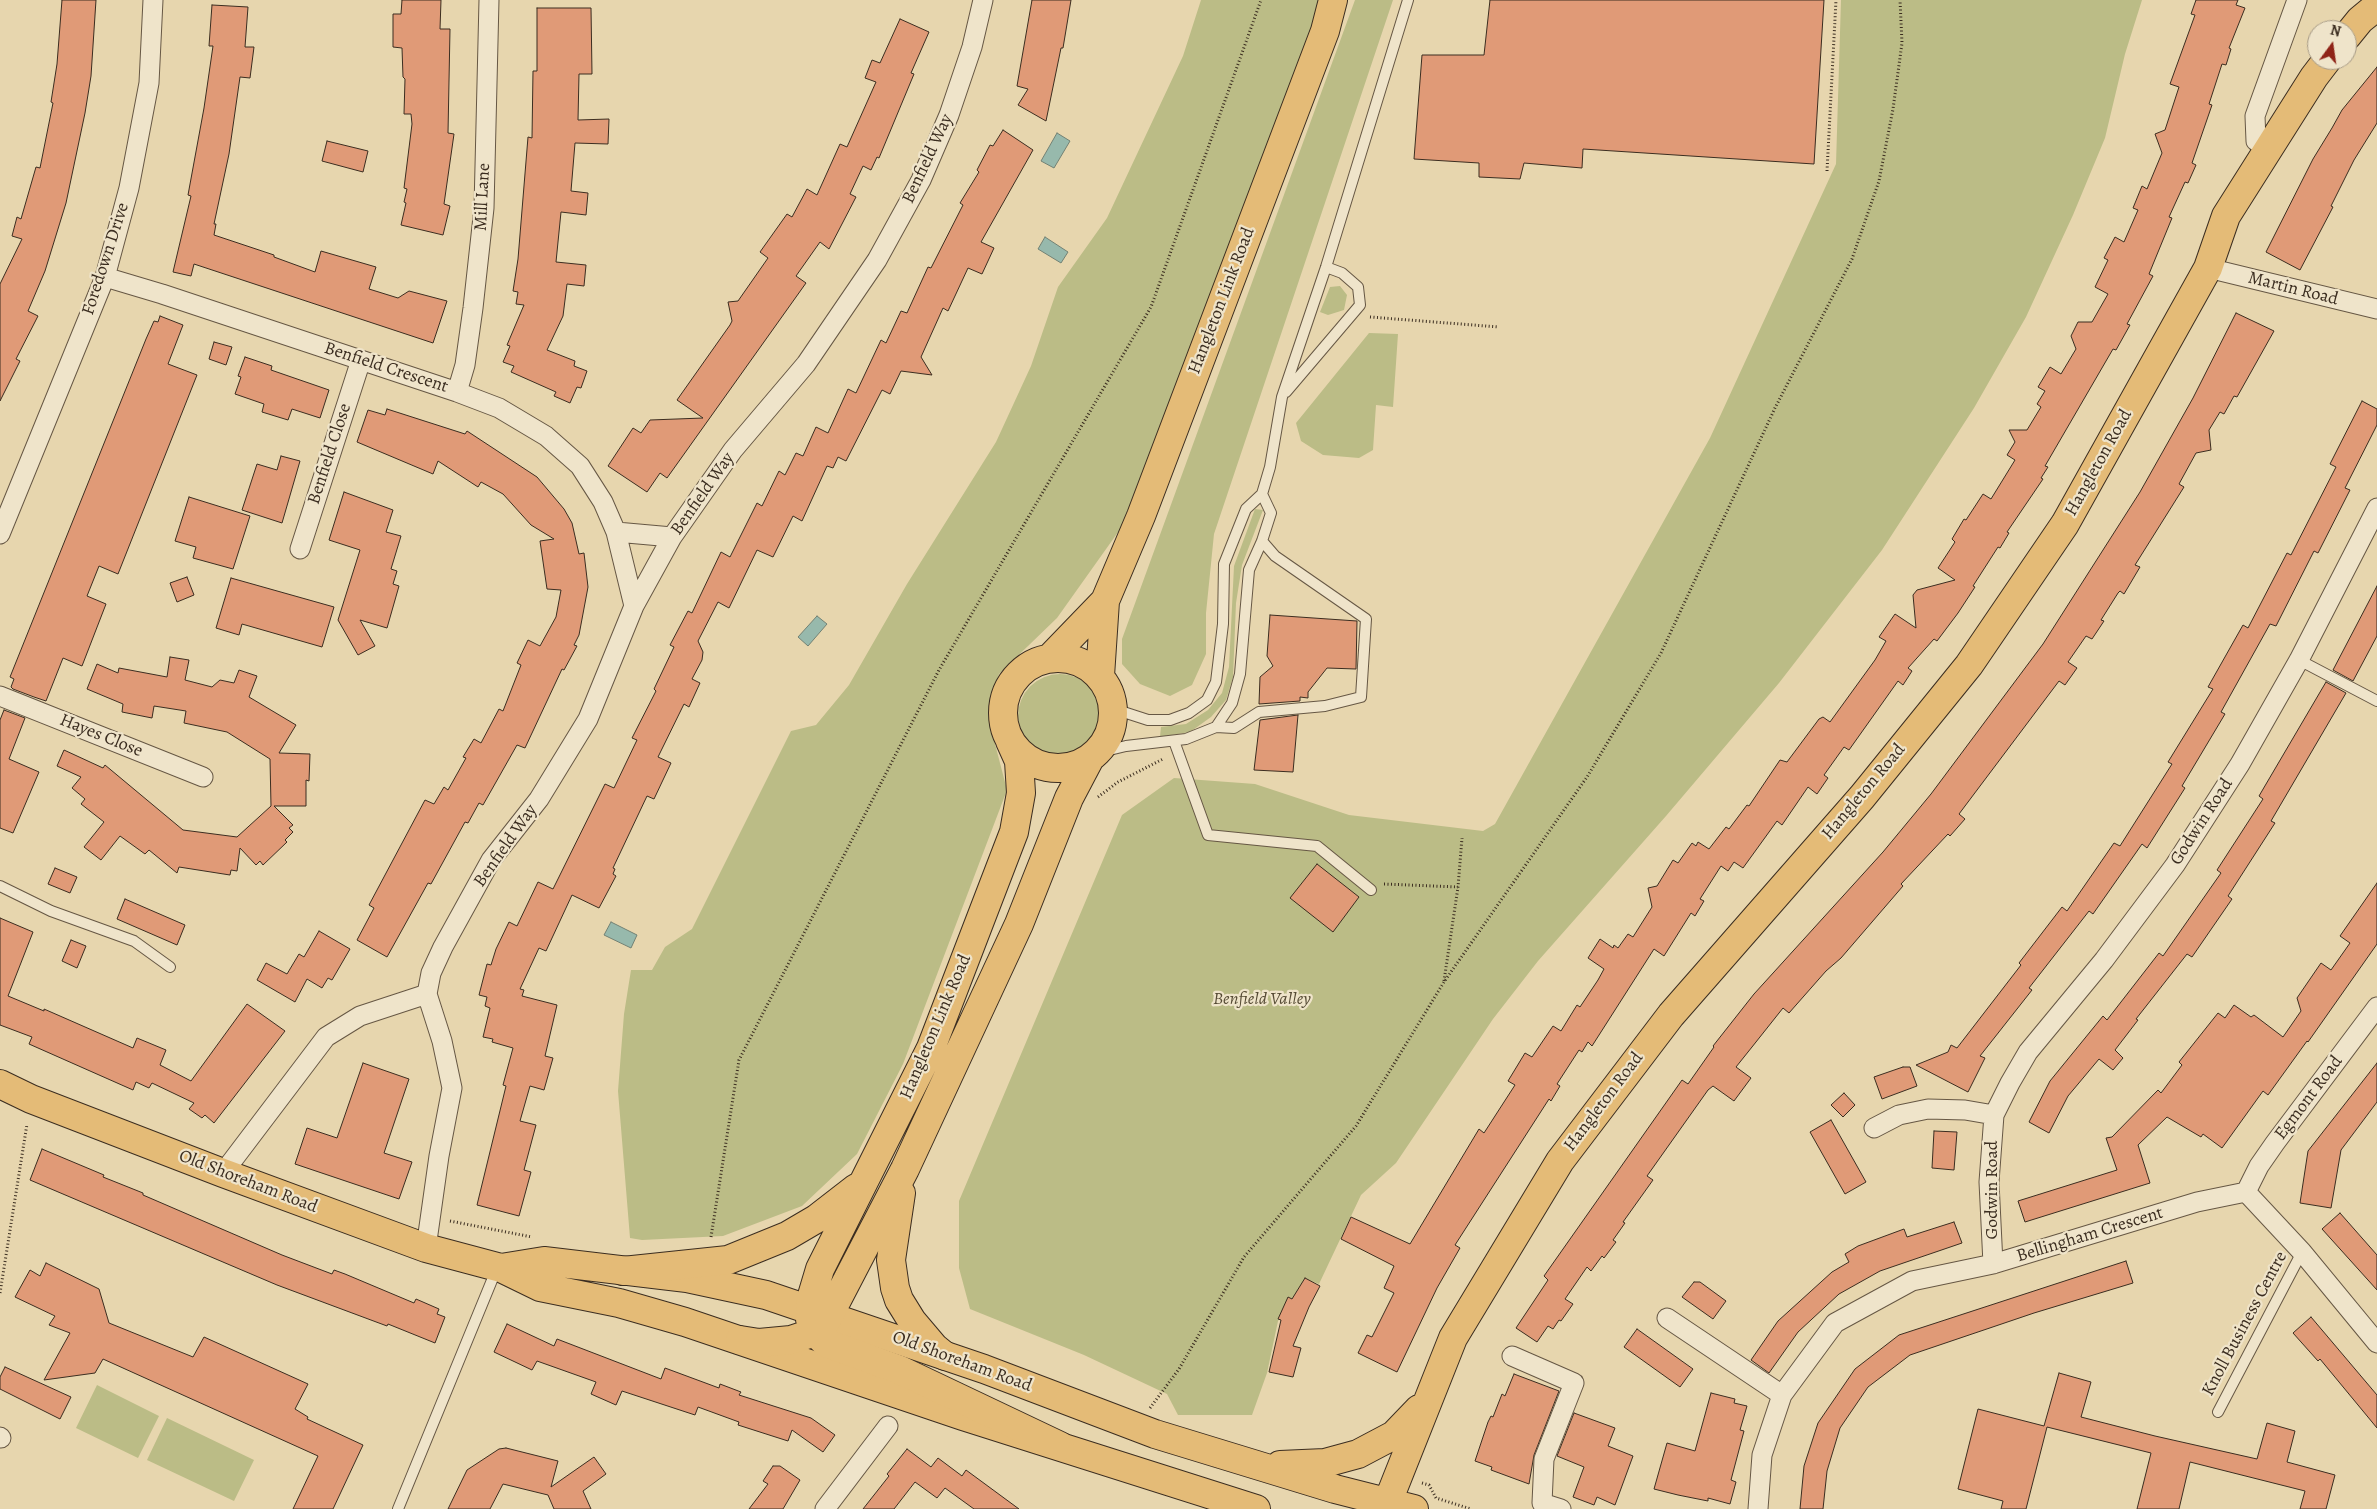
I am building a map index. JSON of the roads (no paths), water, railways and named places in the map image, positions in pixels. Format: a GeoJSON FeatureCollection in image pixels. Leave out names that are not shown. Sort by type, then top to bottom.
{"type":"FeatureCollection","features":[{"type":"Feature","properties":{"kind":"main road","name":"Hangleton Link Road"},"geometry":{"type":"LineString","coordinates":[[1100,676],[1105,600],[1141,516],[1325,31],[1333,0]]}},
{"type":"Feature","properties":{"kind":"main road"},"geometry":{"type":"LineString","coordinates":[[2357,24],[2377,6]]}},
{"type":"Feature","properties":{"kind":"main road","name":"Hangleton Road"},"geometry":{"type":"LineString","coordinates":[[1386,1505],[1453,1338],[1560,1161],[1671,1015],[1862,797],[1969,665],[2065,524],[2208,268],[2226,216],[2320,70]]}},
{"type":"Feature","properties":{"kind":"main road","name":"Hangleton Link Road"},"geometry":{"type":"LineString","coordinates":[[1050,658],[1105,600]]}},
{"type":"Feature","properties":{"kind":"main road"},"geometry":{"type":"LineString","coordinates":[[1050,658],[1069,658],[1084,662],[1100,676],[1110,694],[1114,709],[1112,727],[1104,745],[1093,756],[1071,767],[1052,768],[1038,764],[1022,755],[1010,741],[1005,728],[1002,710],[1006,692],[1016,676],[1031,664],[1050,658]]}},
{"type":"Feature","properties":{"kind":"main road","name":"Hangleton Link Road"},"geometry":{"type":"LineString","coordinates":[[818,1319],[813,1287],[931,1048],[1014,832],[1021,794],[1019,761],[1010,741]]}},
{"type":"Feature","properties":{"kind":"main road","name":"Hangleton Link Road"},"geometry":{"type":"LineString","coordinates":[[818,1319],[905,1169],[1018,924],[1069,798],[1093,756]]}},
{"type":"Feature","properties":{"kind":"main road","name":"Old Shoreham Road"},"geometry":{"type":"LineString","coordinates":[[0,1084],[31,1099],[223,1173],[426,1248],[499,1268],[540,1287],[619,1303],[740,1340],[963,1416],[1256,1509]]}},
{"type":"Feature","properties":{"kind":"main road"},"geometry":{"type":"LineString","coordinates":[[905,1169],[893,1240],[892,1274],[904,1310],[922,1334],[945,1356]]}},
{"type":"Feature","properties":{"kind":"main road"},"geometry":{"type":"LineString","coordinates":[[623,1271],[728,1260],[787,1236],[816,1219],[863,1183]]}},
{"type":"Feature","properties":{"kind":"main road","name":"Old Shoreham Road"},"geometry":{"type":"LineString","coordinates":[[499,1268],[544,1261],[714,1283],[818,1319],[945,1356],[1009,1378],[1116,1421],[1235,1460],[1386,1505],[1414,1509]]}},
{"type":"Feature","properties":{"kind":"main road"},"geometry":{"type":"LineString","coordinates":[[740,1340],[775,1343],[791,1340],[818,1319],[826,1343],[900,1370],[1060,1446]]}},
{"type":"Feature","properties":{"kind":"main road"},"geometry":{"type":"LineString","coordinates":[[1235,1460],[1302,1466],[1344,1459],[1377,1445],[1394,1435],[1412,1418],[1431,1393]]}},
{"type":"Feature","properties":{"kind":"street","name":"Foredown Drive"},"geometry":{"type":"LineString","coordinates":[[0,534],[105,277],[129,188],[149,83],[153,0]]}},
{"type":"Feature","properties":{"kind":"street","name":"Mill Lane"},"geometry":{"type":"LineString","coordinates":[[457,392],[465,365],[484,208],[489,0]]}},
{"type":"Feature","properties":{"kind":"street","name":"Benfield Way"},"geometry":{"type":"LineString","coordinates":[[427,994],[431,973],[443,947],[491,860],[539,799],[588,719],[634,606],[672,537],[733,450],[806,364],[877,260],[921,180],[949,115],[972,47],[984,0]]}},
{"type":"Feature","properties":{"kind":"street"},"geometry":{"type":"LineString","coordinates":[[2268,150],[2256,141],[2255,116],[2297,0]]}},
{"type":"Feature","properties":{"kind":"street","name":"Martin Road"},"geometry":{"type":"LineString","coordinates":[[2208,268],[2377,309]]}},
{"type":"Feature","properties":{"kind":"street","name":"Benfield Crescent"},"geometry":{"type":"LineString","coordinates":[[105,277],[457,392],[499,408],[546,436],[580,466],[603,502],[616,532],[634,606]]}},
{"type":"Feature","properties":{"kind":"street","name":"Benfield Close"},"geometry":{"type":"LineString","coordinates":[[300,549],[360,360]]}},
{"type":"Feature","properties":{"kind":"street","name":"Godwin Road"},"geometry":{"type":"LineString","coordinates":[[1993,1264],[1989,1182],[1994,1115],[2028,1052],[2104,960],[2175,865],[2240,764],[2299,660],[2377,508]]}},
{"type":"Feature","properties":{"kind":"street"},"geometry":{"type":"LineString","coordinates":[[616,532],[672,537]]}},
{"type":"Feature","properties":{"kind":"street","name":"Hayes Close"},"geometry":{"type":"LineString","coordinates":[[0,696],[203,777]]}},
{"type":"Feature","properties":{"kind":"street"},"geometry":{"type":"LineString","coordinates":[[223,1173],[326,1037],[360,1016],[427,994],[442,1041],[452,1088],[439,1156],[426,1248]]}},
{"type":"Feature","properties":{"kind":"street","name":"Egmont Road"},"geometry":{"type":"LineString","coordinates":[[2246,1192],[2259,1166],[2377,1007]]}},
{"type":"Feature","properties":{"kind":"street","name":"Godwin Road"},"geometry":{"type":"LineString","coordinates":[[1874,1128],[1899,1115],[1928,1109],[1965,1110],[1994,1115]]}},
{"type":"Feature","properties":{"kind":"street"},"geometry":{"type":"LineString","coordinates":[[2246,1192],[2302,1252],[2377,1343]]}},
{"type":"Feature","properties":{"kind":"street","name":"Bellingham Crescent"},"geometry":{"type":"LineString","coordinates":[[1758,1509],[1762,1455],[1782,1395],[1835,1323],[1912,1281],[1993,1264],[2197,1202],[2246,1192]]}},
{"type":"Feature","properties":{"kind":"street"},"geometry":{"type":"LineString","coordinates":[[1667,1318],[1782,1395]]}},
{"type":"Feature","properties":{"kind":"street"},"geometry":{"type":"LineString","coordinates":[[1512,1356],[1574,1383],[1544,1459],[1542,1503],[1562,1509]]}},
{"type":"Feature","properties":{"kind":"street"},"geometry":{"type":"LineString","coordinates":[[825,1509],[888,1426]]}},
{"type":"Feature","properties":{"kind":"lane"},"geometry":{"type":"LineString","coordinates":[[1114,709],[1148,720],[1170,720],[1189,713],[1207,700],[1216,682],[1223,624],[1224,564],[1246,509],[1262,494],[1270,468],[1282,397],[1326,266],[1408,0]]}},
{"type":"Feature","properties":{"kind":"lane"},"geometry":{"type":"LineString","coordinates":[[1282,397],[1360,305],[1358,286],[1342,273],[1326,266]]}},
{"type":"Feature","properties":{"kind":"lane"},"geometry":{"type":"LineString","coordinates":[[1216,727],[1232,703],[1240,674],[1249,570],[1262,542],[1272,513],[1262,494]]}},
{"type":"Feature","properties":{"kind":"lane"},"geometry":{"type":"LineString","coordinates":[[1093,756],[1126,746],[1186,739],[1216,727],[1234,728],[1259,712],[1325,706],[1361,697],[1366,619],[1275,556],[1262,542]]}},
{"type":"Feature","properties":{"kind":"lane"},"geometry":{"type":"LineString","coordinates":[[2299,660],[2377,701]]}},
{"type":"Feature","properties":{"kind":"lane"},"geometry":{"type":"LineString","coordinates":[[1174,741],[1208,835],[1317,846],[1371,890]]}},
{"type":"Feature","properties":{"kind":"lane"},"geometry":{"type":"LineString","coordinates":[[0,886],[51,911],[134,941],[170,967]]}},
{"type":"Feature","properties":{"kind":"lane","name":"Knoll Business Centre"},"geometry":{"type":"LineString","coordinates":[[2218,1412],[2302,1252]]}},
{"type":"Feature","properties":{"kind":"lane"},"geometry":{"type":"LineString","coordinates":[[398,1509],[499,1268]]}},
{"type":"Feature","properties":{"kind":"park label","name":"Benfield Valley"},"geometry":{"type":"Point","coordinates":[1262,1000]}}]}
